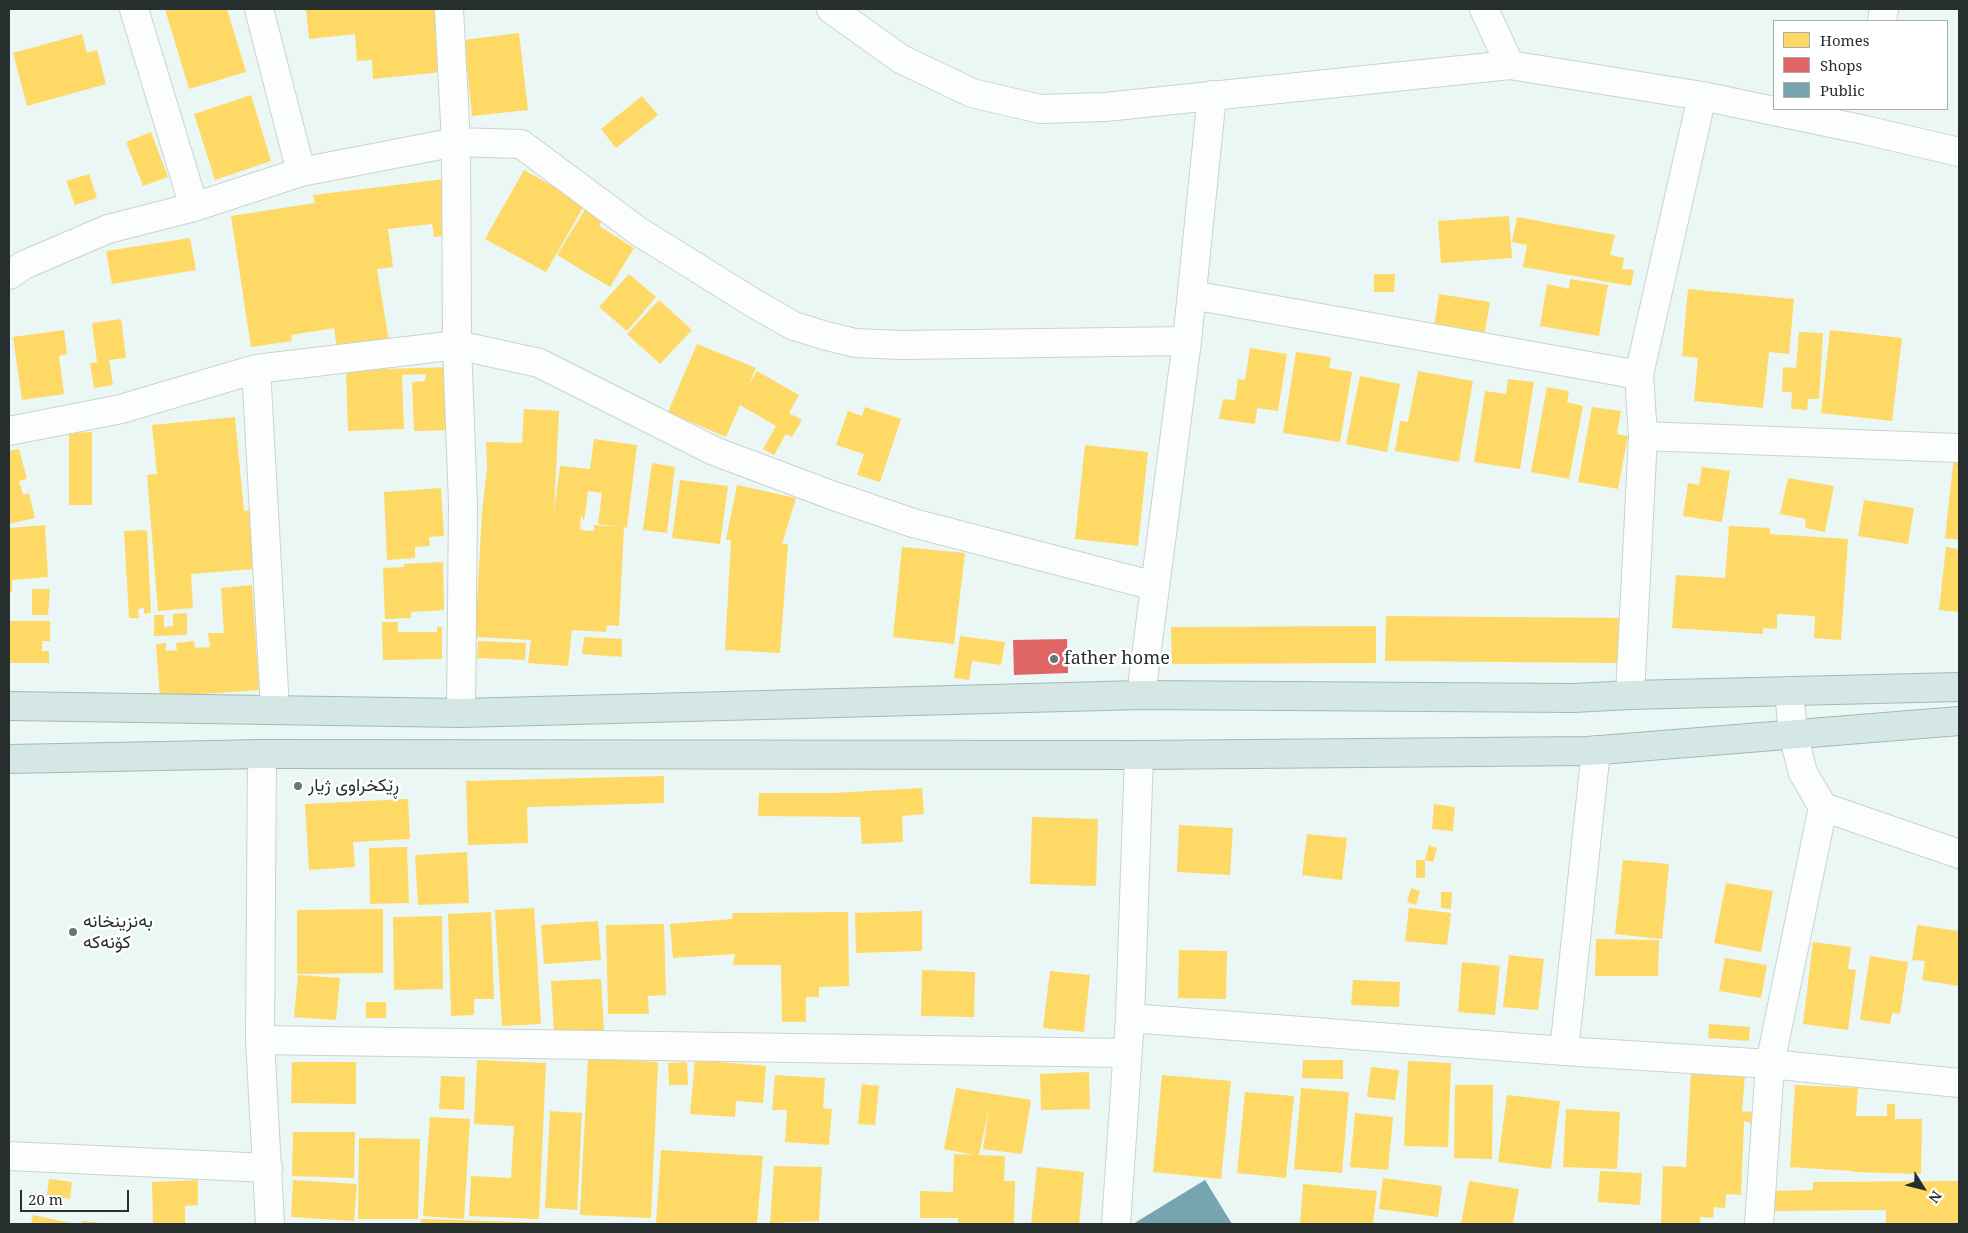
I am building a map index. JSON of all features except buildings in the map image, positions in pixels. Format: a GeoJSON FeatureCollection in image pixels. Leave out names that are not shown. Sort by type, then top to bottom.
{"type":"FeatureCollection","features":[{"type":"Feature","properties":{"kind":"highway"},"geometry":{"type":"LineString","coordinates":[[9,706],[461,713],[1141,696],[1574,698],[1959,687]]}},
{"type":"Feature","properties":{"kind":"highway"},"geometry":{"type":"LineString","coordinates":[[9,759],[262,754],[1139,755],[1596,750],[1959,721]]}},
{"type":"Feature","properties":{"kind":"street"},"geometry":{"type":"LineString","coordinates":[[134,9],[194,207]]}},
{"type":"Feature","properties":{"kind":"street"},"geometry":{"type":"LineString","coordinates":[[259,9],[301,172]]}},
{"type":"Feature","properties":{"kind":"street"},"geometry":{"type":"LineString","coordinates":[[449,9],[456,142],[457,346],[463,504],[461,713]]}},
{"type":"Feature","properties":{"kind":"street"},"geometry":{"type":"LineString","coordinates":[[831,9],[901,59],[972,93],[1040,109],[1105,107],[1212,94],[1510,65],[1773,106]]}},
{"type":"Feature","properties":{"kind":"street"},"geometry":{"type":"LineString","coordinates":[[1484,9],[1510,65]]}},
{"type":"Feature","properties":{"kind":"street"},"geometry":{"type":"LineString","coordinates":[[1141,696],[1187,341],[1212,94]]}},
{"type":"Feature","properties":{"kind":"street"},"geometry":{"type":"LineString","coordinates":[[1630,695],[1643,436],[1639,376],[1702,96]]}},
{"type":"Feature","properties":{"kind":"street"},"geometry":{"type":"LineString","coordinates":[[1802,110],[1866,119],[1959,152]]}},
{"type":"Feature","properties":{"kind":"street"},"geometry":{"type":"LineString","coordinates":[[9,275],[24,265],[108,229],[194,207],[301,172],[456,142],[521,144],[638,231],[794,326],[823,335],[855,343],[901,345],[1187,341]]}},
{"type":"Feature","properties":{"kind":"street"},"geometry":{"type":"LineString","coordinates":[[1192,295],[1639,376]]}},
{"type":"Feature","properties":{"kind":"street"},"geometry":{"type":"LineString","coordinates":[[9,431],[121,409],[256,369],[457,346],[540,363],[714,451],[834,496],[913,522],[1155,586]]}},
{"type":"Feature","properties":{"kind":"street"},"geometry":{"type":"LineString","coordinates":[[256,369],[275,709]]}},
{"type":"Feature","properties":{"kind":"street"},"geometry":{"type":"LineString","coordinates":[[1643,436],[1959,448]]}},
{"type":"Feature","properties":{"kind":"street"},"geometry":{"type":"LineString","coordinates":[[1759,1224],[1770,1064],[1822,807],[1803,773],[1793,734],[1789,691]]}},
{"type":"Feature","properties":{"kind":"street"},"geometry":{"type":"LineString","coordinates":[[1564,1051],[1596,750]]}},
{"type":"Feature","properties":{"kind":"street"},"geometry":{"type":"LineString","coordinates":[[262,754],[260,1040],[270,1224]]}},
{"type":"Feature","properties":{"kind":"street"},"geometry":{"type":"LineString","coordinates":[[1116,1224],[1130,1018],[1139,755]]}},
{"type":"Feature","properties":{"kind":"street"},"geometry":{"type":"LineString","coordinates":[[1822,807],[1959,854]]}},
{"type":"Feature","properties":{"kind":"street"},"geometry":{"type":"LineString","coordinates":[[1130,1018],[1564,1051],[1770,1064],[1959,1083]]}},
{"type":"Feature","properties":{"kind":"street"},"geometry":{"type":"LineString","coordinates":[[260,1040],[1128,1053]]}},
{"type":"Feature","properties":{"kind":"street"},"geometry":{"type":"LineString","coordinates":[[9,1156],[268,1168]]}},
{"type":"Feature","properties":{"kind":"place","name":"father home"},"geometry":{"type":"Point","coordinates":[1054,659]}},
{"type":"Feature","properties":{"kind":"place","name":"ڕێکخراوی ژیار"},"geometry":{"type":"Point","coordinates":[298,786]}},
{"type":"Feature","properties":{"kind":"place","name":"بەنزینخانە کۆنەکە"},"geometry":{"type":"Point","coordinates":[73,932]}}]}
